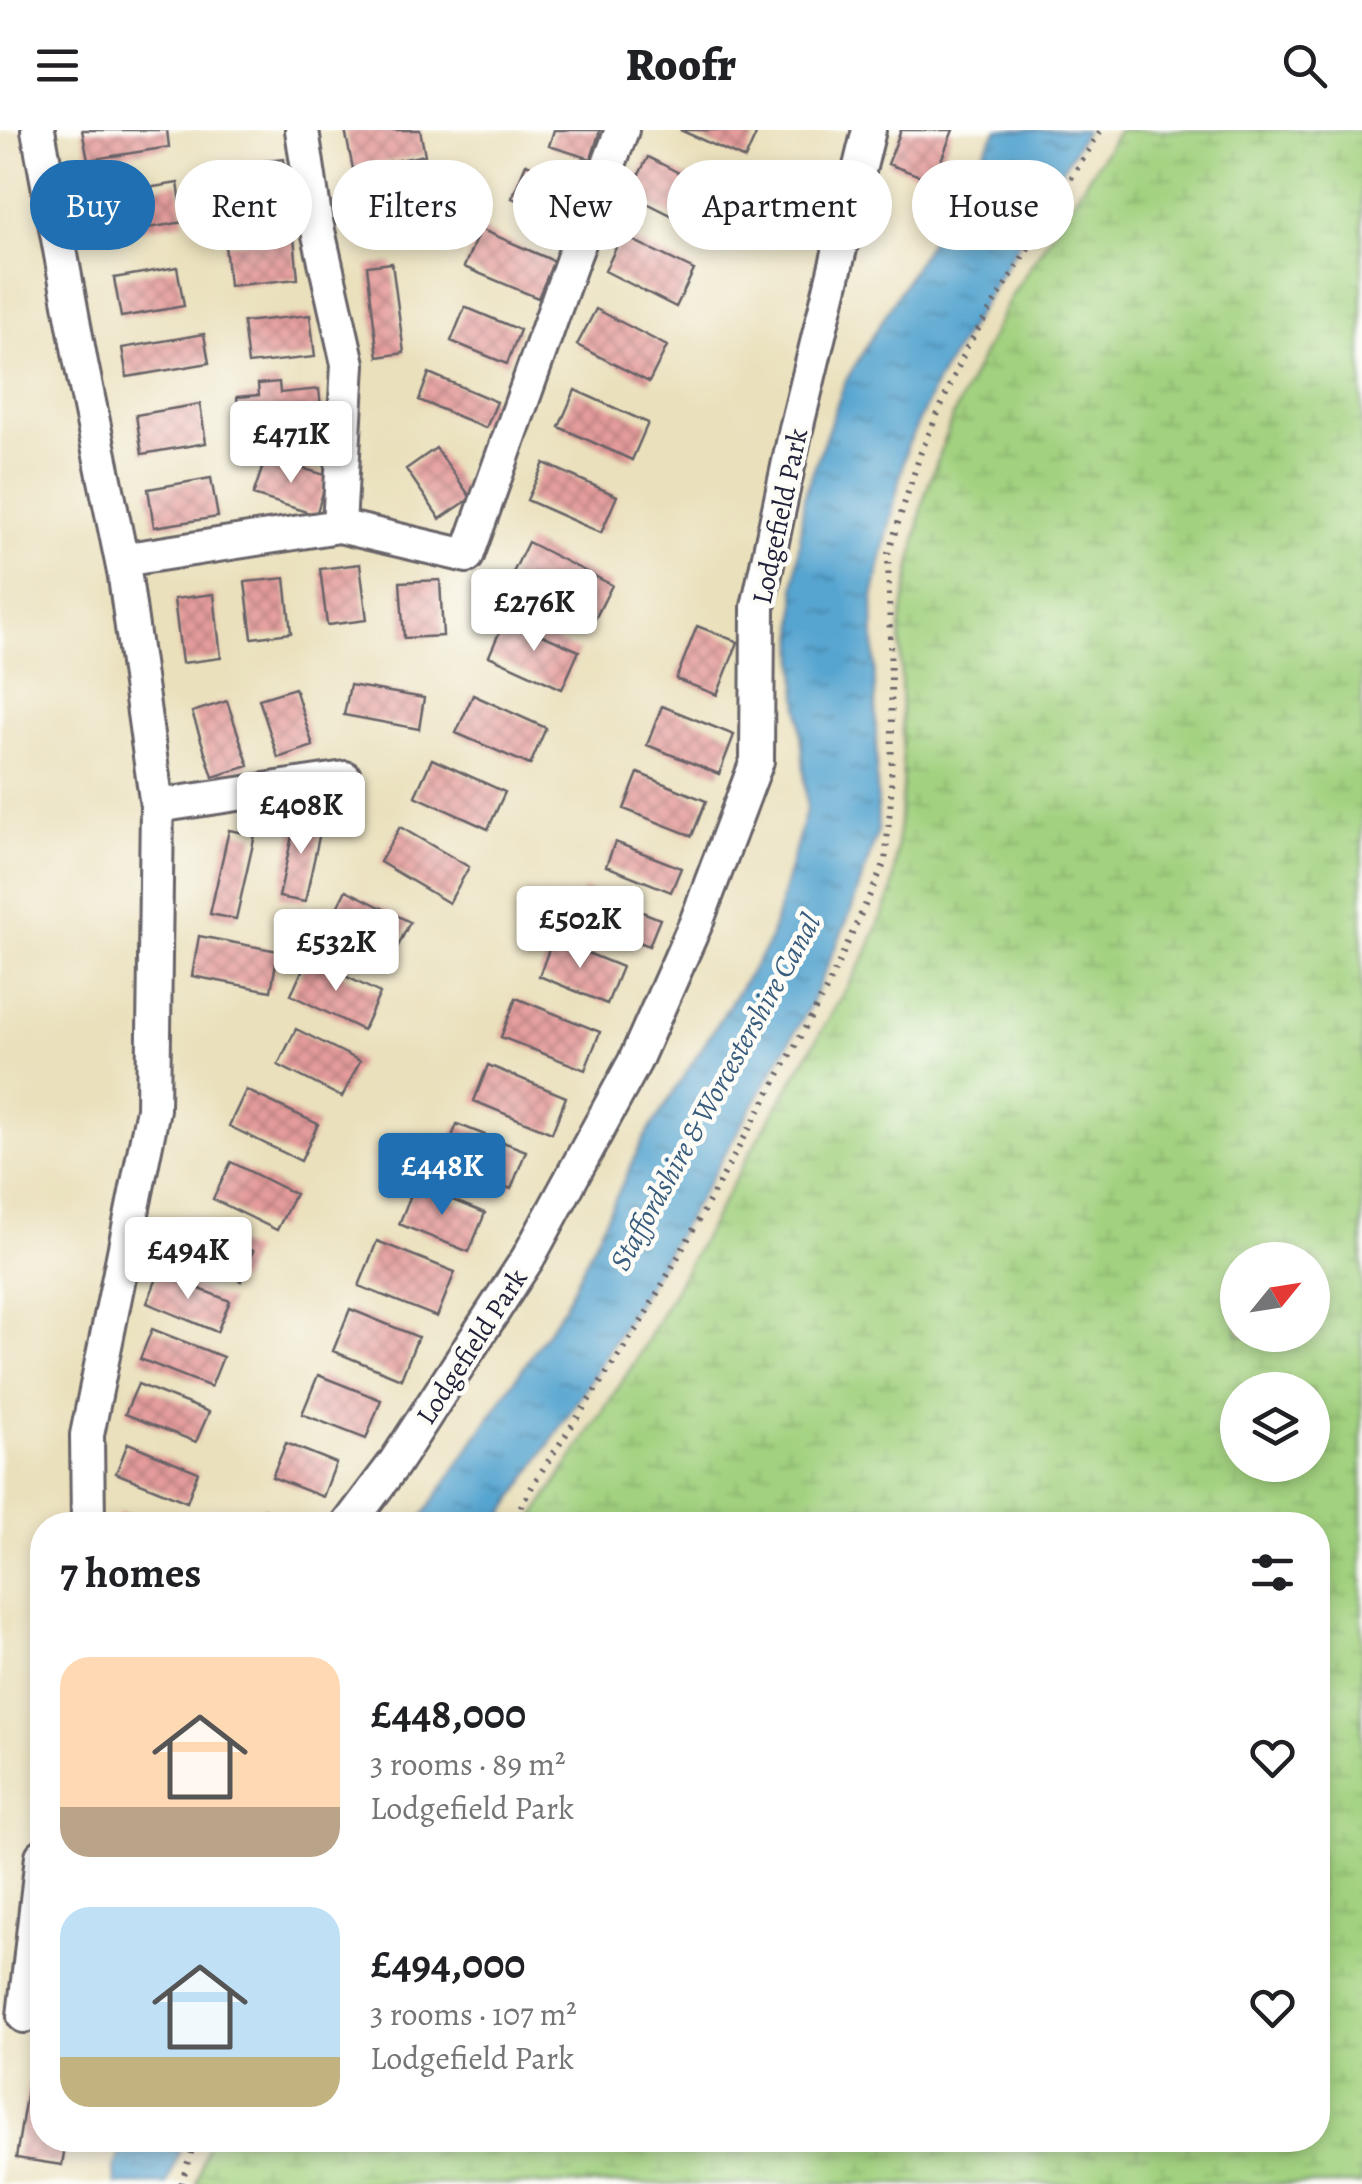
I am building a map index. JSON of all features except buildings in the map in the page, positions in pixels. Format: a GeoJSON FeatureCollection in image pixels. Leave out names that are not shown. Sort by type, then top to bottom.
{"type":"FeatureCollection","features":[{"type":"Feature","properties":{"kind":"street"},"geometry":{"type":"LineString","coordinates":[[38,130],[122,560],[157,806],[153,1109],[87,1435],[88,1512]]}},
{"type":"Feature","properties":{"kind":"street"},"geometry":{"type":"LineString","coordinates":[[302,130],[314,217],[348,364],[339,526]]}},
{"type":"Feature","properties":{"kind":"street"},"geometry":{"type":"LineString","coordinates":[[122,560],[339,526],[468,556],[622,130]]}},
{"type":"Feature","properties":{"kind":"street","name":"Lodgefield Park"},"geometry":{"type":"LineString","coordinates":[[358,1512],[394,1464],[528,1258],[636,1061],[696,923],[756,761],[758,607],[796,429],[870,130]]}},
{"type":"Feature","properties":{"kind":"street"},"geometry":{"type":"LineString","coordinates":[[157,806],[345,778]]}},
{"type":"Feature","properties":{"kind":"street"},"geometry":{"type":"LineString","coordinates":[[24,2016],[30,1963]]}},
{"type":"Feature","properties":{"kind":"path"},"geometry":{"type":"LineString","coordinates":[[517,1512],[641,1322],[692,1232],[826,990],[884,862],[891,799],[892,726],[888,554],[921,452],[967,347],[1101,130]]}},
{"type":"Feature","properties":{"kind":"path"},"geometry":{"type":"LineString","coordinates":[[178,2184],[190,2152]]}},
{"type":"Feature","properties":{"kind":"green space"},"geometry":{"type":"Polygon","coordinates":[[[1119,130],[1362,130],[1362,2184],[196,2184],[205,2152],[1330,2152],[1330,1512],[537,1512],[636,1360],[748,1156],[865,957],[892,892],[903,786],[900,627],[923,501],[953,416],[1011,296],[1041,250],[1074,250],[1074,199],[1119,130]]]}},
{"type":"Feature","properties":{"kind":"water"},"geometry":{"type":"Polygon","coordinates":[[[997,130],[1086,130],[1068,160],[979,160],[997,130]]]}},
{"type":"Feature","properties":{"kind":"water","name":"Staffordshire & Worcestershire Canal"},"geometry":{"type":"Polygon","coordinates":[[[925,250],[1015,250],[937,381],[907,447],[873,597],[878,831],[851,911],[811,1004],[588,1385],[505,1512],[426,1512],[564,1307],[643,1140],[769,943],[807,807],[796,671],[795,584],[804,497],[845,382],[925,250]]]}},
{"type":"Feature","properties":{"kind":"water"},"geometry":{"type":"Polygon","coordinates":[[[120,2152],[179,2152],[167,2184],[115,2184],[114,2168],[120,2152]]]}}]}
